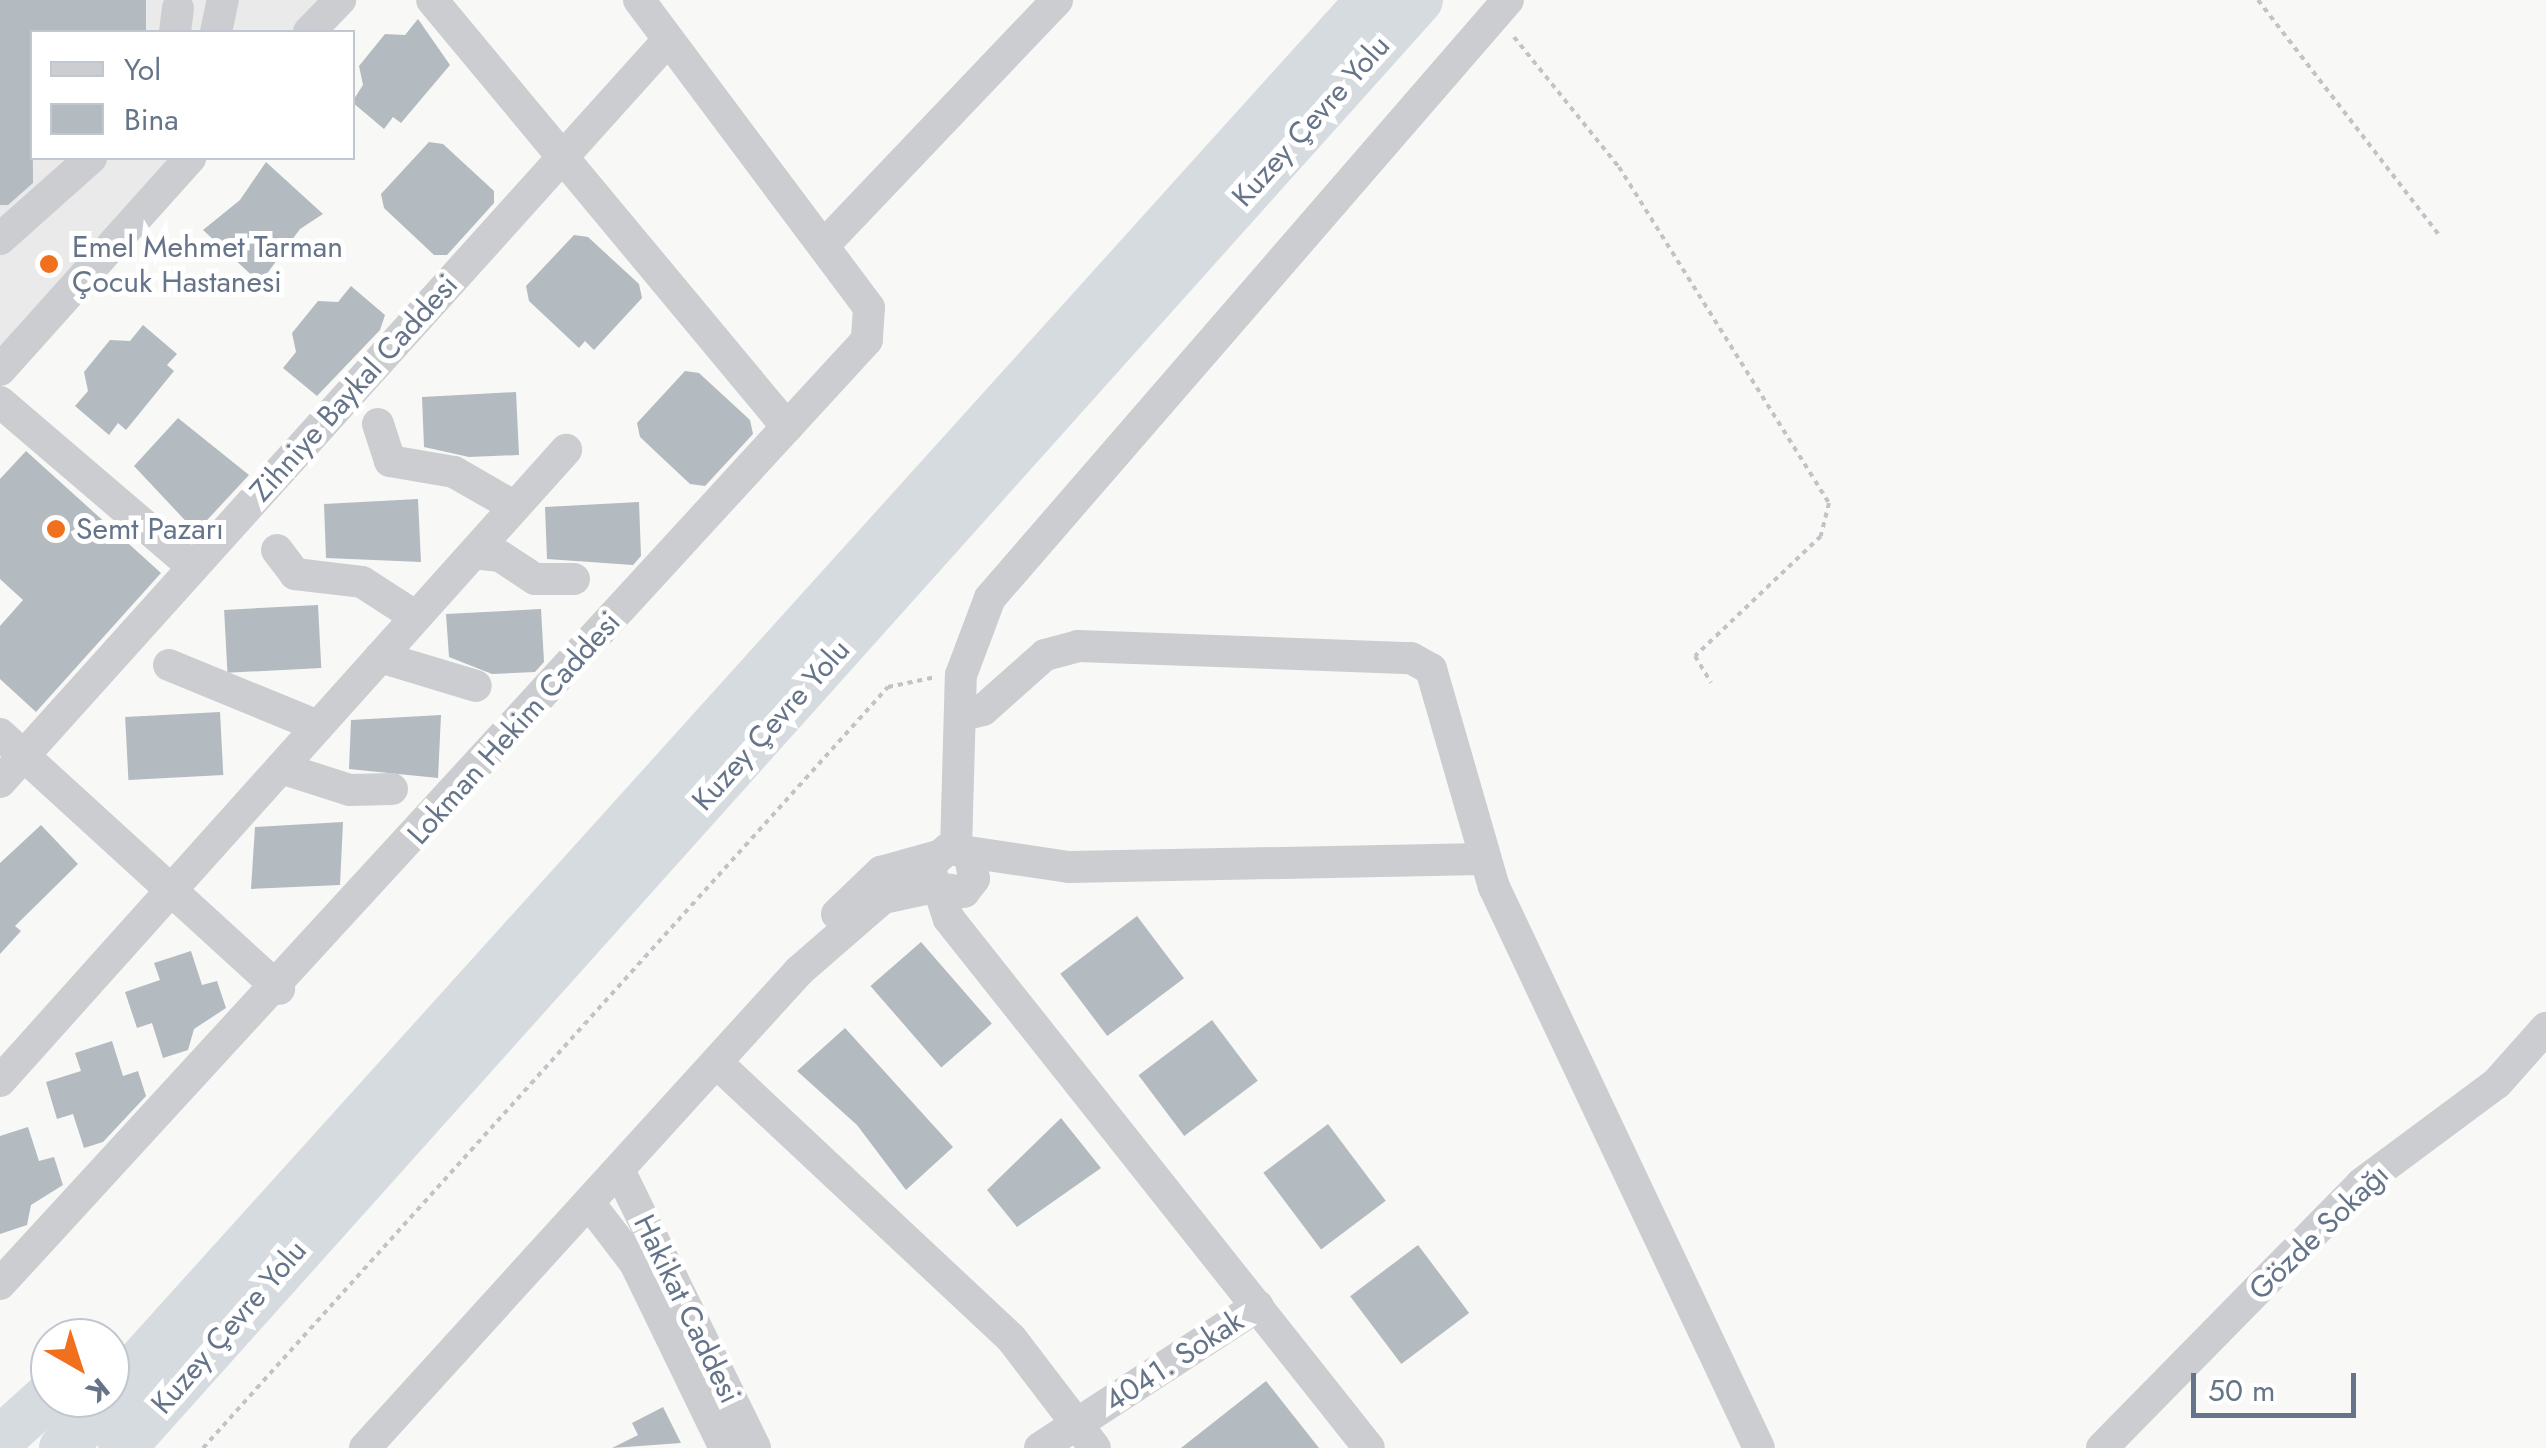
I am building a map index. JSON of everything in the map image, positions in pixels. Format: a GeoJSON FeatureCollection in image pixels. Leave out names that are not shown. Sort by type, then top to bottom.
{"type":"FeatureCollection","features":[{"type":"Feature","properties":{"kind":"highway","name":"Kuzey Çevre Yolu"},"geometry":{"type":"LineString","coordinates":[[130,1374],[1370,0]]}},
{"type":"Feature","properties":{"kind":"highway","name":"Kuzey Çevre Yolu"},"geometry":{"type":"LineString","coordinates":[[122,1448],[1418,0]]}},
{"type":"Feature","properties":{"kind":"highway"},"geometry":{"type":"LineString","coordinates":[[130,1330],[253,1239]]}},
{"type":"Feature","properties":{"kind":"highway"},"geometry":{"type":"LineString","coordinates":[[138,1448],[174,1390]]}},
{"type":"Feature","properties":{"kind":"highway"},"geometry":{"type":"LineString","coordinates":[[0,1440],[30,1414]]}},
{"type":"Feature","properties":{"kind":"highway","name":"Kuzey Çevre Yolu"},"geometry":{"type":"LineString","coordinates":[[63,1448],[90,1418]]}},
{"type":"Feature","properties":{"kind":"street"},"geometry":{"type":"LineString","coordinates":[[216,30],[224,0]]}},
{"type":"Feature","properties":{"kind":"street"},"geometry":{"type":"LineString","coordinates":[[312,30],[340,0]]}},
{"type":"Feature","properties":{"kind":"street"},"geometry":{"type":"LineString","coordinates":[[432,0],[787,427]]}},
{"type":"Feature","properties":{"kind":"street","name":"Lokman Hekim Caddesi"},"geometry":{"type":"LineString","coordinates":[[0,1284],[278,989],[870,332],[869,308],[639,0]]}},
{"type":"Feature","properties":{"kind":"street"},"geometry":{"type":"LineString","coordinates":[[824,246],[1057,0]]}},
{"type":"Feature","properties":{"kind":"street"},"geometry":{"type":"LineString","coordinates":[[1369,1448],[996,968],[949,920],[961,675],[1000,582],[1500,8]]}},
{"type":"Feature","properties":{"kind":"street","name":"Zihniye Baykal Caddesi"},"geometry":{"type":"LineString","coordinates":[[0,782],[12,745],[193,567],[668,40]]}},
{"type":"Feature","properties":{"kind":"street"},"geometry":{"type":"LineString","coordinates":[[0,240],[89,160]]}},
{"type":"Feature","properties":{"kind":"street"},"geometry":{"type":"LineString","coordinates":[[0,370],[180,161]]}},
{"type":"Feature","properties":{"kind":"street"},"geometry":{"type":"LineString","coordinates":[[0,260],[64,196],[66,182]]}},
{"type":"Feature","properties":{"kind":"street"},"geometry":{"type":"LineString","coordinates":[[0,402],[193,567]]}},
{"type":"Feature","properties":{"kind":"street"},"geometry":{"type":"LineString","coordinates":[[378,424],[380,452],[390,461],[454,472],[515,506]]}},
{"type":"Feature","properties":{"kind":"street"},"geometry":{"type":"LineString","coordinates":[[0,1081],[566,450]]}},
{"type":"Feature","properties":{"kind":"street"},"geometry":{"type":"LineString","coordinates":[[277,550],[295,574],[362,582],[416,616]]}},
{"type":"Feature","properties":{"kind":"street"},"geometry":{"type":"LineString","coordinates":[[474,552],[500,556],[535,579],[574,579]]}},
{"type":"Feature","properties":{"kind":"street"},"geometry":{"type":"LineString","coordinates":[[960,716],[983,710],[1045,655],[1078,646],[1412,658],[1443,688],[1483,859],[1758,1448]]}},
{"type":"Feature","properties":{"kind":"street"},"geometry":{"type":"LineString","coordinates":[[380,657],[476,686]]}},
{"type":"Feature","properties":{"kind":"street"},"geometry":{"type":"LineString","coordinates":[[169,665],[318,726]]}},
{"type":"Feature","properties":{"kind":"street"},"geometry":{"type":"LineString","coordinates":[[12,745],[175,886],[278,989]]}},
{"type":"Feature","properties":{"kind":"street"},"geometry":{"type":"LineString","coordinates":[[281,768],[350,790],[392,789]]}},
{"type":"Feature","properties":{"kind":"street"},"geometry":{"type":"LineString","coordinates":[[365,1448],[798,972],[867,881],[1069,867],[1483,859]]}},
{"type":"Feature","properties":{"kind":"street","name":"Gözde Sokağı"},"geometry":{"type":"LineString","coordinates":[[2102,1448],[2361,1184],[2497,1083],[2546,1028]]}},
{"type":"Feature","properties":{"kind":"street"},"geometry":{"type":"LineString","coordinates":[[717,1063],[1011,1338],[1086,1436]]}},
{"type":"Feature","properties":{"kind":"street","name":"Hakikat Caddesi"},"geometry":{"type":"LineString","coordinates":[[619,1170],[756,1448]]}},
{"type":"Feature","properties":{"kind":"street","name":"Hakikat Caddesi"},"geometry":{"type":"LineString","coordinates":[[589,1203],[636,1263],[726,1448]]}},
{"type":"Feature","properties":{"kind":"street","name":"4041. Sokak"},"geometry":{"type":"LineString","coordinates":[[1040,1448],[1086,1436],[1258,1306]]}},
{"type":"Feature","properties":{"kind":"path"},"geometry":{"type":"LineString","coordinates":[[2258,0],[2440,235]]}},
{"type":"Feature","properties":{"kind":"path"},"geometry":{"type":"LineString","coordinates":[[1500,8],[1619,166],[1829,503],[1821,536],[1696,656],[1711,683]]}},
{"type":"Feature","properties":{"kind":"path"},"geometry":{"type":"LineString","coordinates":[[204,1448],[888,687],[961,675]]}},
{"type":"Feature","properties":{"kind":"shaded area","name":"Emel Mehmet Tarman Çocuk Hastanesi"},"geometry":{"type":"Polygon","coordinates":[[[0,0],[337,0],[310,30],[30,30],[30,160],[192,160],[0,371],[0,0]]]}},
{"type":"Feature","properties":{"kind":"building"},"geometry":{"type":"Polygon","coordinates":[[[0,0],[146,0],[146,30],[30,30],[33,183],[8,205],[0,205],[0,0]]]}},
{"type":"Feature","properties":{"kind":"building"},"geometry":{"type":"Polygon","coordinates":[[[418,19],[450,65],[401,123],[393,117],[384,129],[355,105],[363,85],[359,66],[385,34],[405,35],[418,19]]]}},
{"type":"Feature","properties":{"kind":"building"},"geometry":{"type":"Polygon","coordinates":[[[429,142],[443,144],[494,191],[494,203],[447,255],[434,255],[384,208],[381,194],[429,142]]]}},
{"type":"Feature","properties":{"kind":"building"},"geometry":{"type":"Polygon","coordinates":[[[266,162],[323,214],[300,229],[260,283],[203,230],[240,200],[266,162]]]}},
{"type":"Feature","properties":{"kind":"building"},"geometry":{"type":"Polygon","coordinates":[[[574,235],[588,237],[639,284],[642,298],[594,350],[585,341],[579,348],[529,301],[526,286],[574,235]]]}},
{"type":"Feature","properties":{"kind":"building"},"geometry":{"type":"Polygon","coordinates":[[[351,286],[385,315],[380,330],[317,396],[283,368],[296,352],[292,333],[318,301],[338,302],[351,286]]]}},
{"type":"Feature","properties":{"kind":"building"},"geometry":{"type":"Polygon","coordinates":[[[143,325],[177,354],[167,365],[174,371],[126,430],[118,423],[109,435],[75,406],[88,391],[84,372],[110,340],[130,341],[143,325]]]}},
{"type":"Feature","properties":{"kind":"building"},"geometry":{"type":"Polygon","coordinates":[[[685,371],[699,373],[750,420],[753,434],[705,486],[690,484],[640,437],[637,423],[685,371]]]}},
{"type":"Feature","properties":{"kind":"building"},"geometry":{"type":"Polygon","coordinates":[[[516,392],[519,455],[469,457],[424,447],[422,397],[516,392]]]}},
{"type":"Feature","properties":{"kind":"building"},"geometry":{"type":"Polygon","coordinates":[[[178,418],[249,475],[196,532],[134,466],[178,418]]]}},
{"type":"Feature","properties":{"kind":"building","name":"Semt Pazarı"},"geometry":{"type":"Polygon","coordinates":[[[26,451],[161,573],[36,712],[0,679],[0,626],[23,600],[0,579],[0,479],[26,451]]]}},
{"type":"Feature","properties":{"kind":"building"},"geometry":{"type":"Polygon","coordinates":[[[418,499],[421,562],[326,558],[324,504],[418,499]]]}},
{"type":"Feature","properties":{"kind":"building"},"geometry":{"type":"Polygon","coordinates":[[[639,502],[641,556],[633,565],[547,559],[545,507],[639,502]]]}},
{"type":"Feature","properties":{"kind":"building"},"geometry":{"type":"Polygon","coordinates":[[[318,605],[321,668],[227,673],[224,610],[318,605]]]}},
{"type":"Feature","properties":{"kind":"building"},"geometry":{"type":"Polygon","coordinates":[[[541,609],[544,662],[535,672],[492,674],[449,657],[446,614],[541,609]]]}},
{"type":"Feature","properties":{"kind":"building"},"geometry":{"type":"Polygon","coordinates":[[[220,712],[223,775],[128,780],[125,717],[220,712]]]}},
{"type":"Feature","properties":{"kind":"building"},"geometry":{"type":"Polygon","coordinates":[[[441,715],[438,778],[349,769],[351,720],[441,715]]]}},
{"type":"Feature","properties":{"kind":"building"},"geometry":{"type":"Polygon","coordinates":[[[343,822],[340,885],[251,889],[255,827],[343,822]]]}},
{"type":"Feature","properties":{"kind":"building"},"geometry":{"type":"Polygon","coordinates":[[[41,825],[78,864],[15,926],[21,931],[0,954],[0,863],[41,825]]]}},
{"type":"Feature","properties":{"kind":"building"},"geometry":{"type":"Polygon","coordinates":[[[1137,916],[1184,978],[1107,1036],[1060,974],[1137,916]]]}},
{"type":"Feature","properties":{"kind":"building"},"geometry":{"type":"Polygon","coordinates":[[[921,942],[992,1024],[941,1067],[870,986],[921,942]]]}},
{"type":"Feature","properties":{"kind":"building"},"geometry":{"type":"Polygon","coordinates":[[[191,951],[202,985],[217,981],[226,1008],[194,1029],[188,1050],[163,1058],[152,1023],[137,1028],[125,992],[160,980],[154,963],[191,951]]]}},
{"type":"Feature","properties":{"kind":"building"},"geometry":{"type":"Polygon","coordinates":[[[1212,1020],[1258,1081],[1184,1136],[1139,1075],[1212,1020]]]}},
{"type":"Feature","properties":{"kind":"building"},"geometry":{"type":"Polygon","coordinates":[[[845,1028],[953,1147],[906,1190],[857,1125],[797,1071],[845,1028]]]}},
{"type":"Feature","properties":{"kind":"building"},"geometry":{"type":"Polygon","coordinates":[[[112,1041],[123,1076],[138,1071],[146,1096],[103,1142],[84,1148],[73,1114],[57,1119],[46,1082],[81,1071],[75,1053],[112,1041]]]}},
{"type":"Feature","properties":{"kind":"building"},"geometry":{"type":"Polygon","coordinates":[[[1061,1118],[1101,1168],[1017,1227],[987,1190],[1061,1118]]]}},
{"type":"Feature","properties":{"kind":"building"},"geometry":{"type":"Polygon","coordinates":[[[1328,1124],[1386,1201],[1321,1249],[1263,1173],[1328,1124]]]}},
{"type":"Feature","properties":{"kind":"building"},"geometry":{"type":"Polygon","coordinates":[[[28,1127],[39,1161],[54,1157],[63,1185],[31,1205],[27,1225],[0,1234],[0,1136],[28,1127]]]}},
{"type":"Feature","properties":{"kind":"building"},"geometry":{"type":"Polygon","coordinates":[[[1418,1245],[1469,1313],[1401,1364],[1350,1296],[1418,1245]]]}},
{"type":"Feature","properties":{"kind":"building"},"geometry":{"type":"Polygon","coordinates":[[[1266,1381],[1319,1448],[1181,1448],[1266,1381]]]}},
{"type":"Feature","properties":{"kind":"building"},"geometry":{"type":"Polygon","coordinates":[[[663,1407],[681,1443],[612,1448],[638,1435],[632,1423],[663,1407]]]}},
{"type":"Feature","properties":{"kind":"place","name":"Emel Mehmet Tarman Çocuk Hastanesi"},"geometry":{"type":"Point","coordinates":[49,264]}},
{"type":"Feature","properties":{"kind":"place","name":"Semt Pazarı"},"geometry":{"type":"Point","coordinates":[56,529]}}]}
